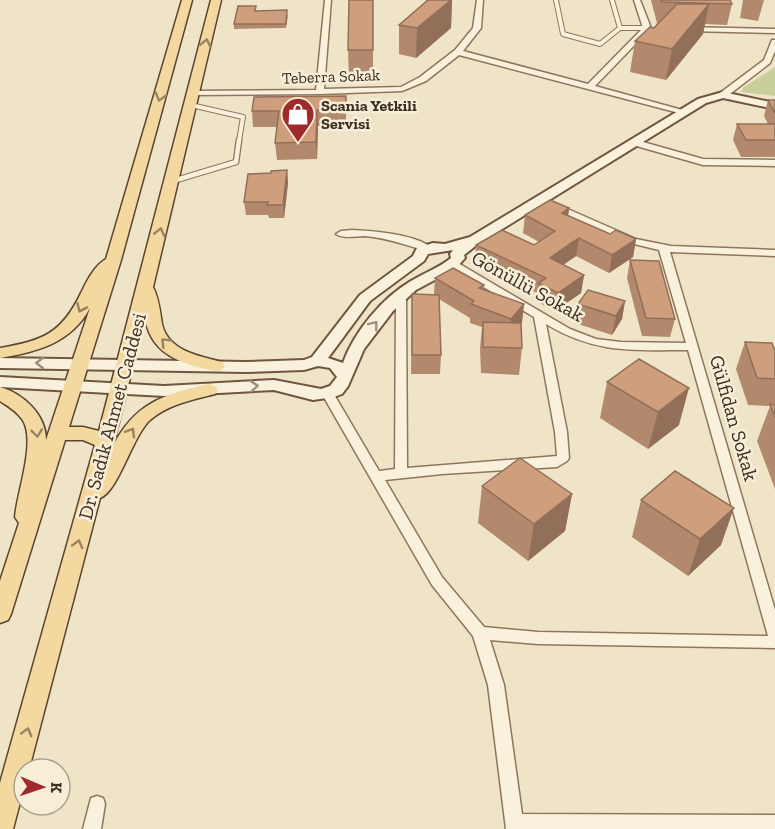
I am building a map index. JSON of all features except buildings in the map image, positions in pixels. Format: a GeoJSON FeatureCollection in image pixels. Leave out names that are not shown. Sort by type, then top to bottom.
{"type":"FeatureCollection","features":[{"type":"Feature","properties":{"kind":"main road","name":"Dr. Sadık Ahmet Caddesi"},"geometry":{"type":"LineString","coordinates":[[0,614],[113,260],[188,0]]}},
{"type":"Feature","properties":{"kind":"main road","name":"Dr. Sadık Ahmet Caddesi"},"geometry":{"type":"LineString","coordinates":[[0,829],[146,289],[216,0]]}},
{"type":"Feature","properties":{"kind":"main road"},"geometry":{"type":"LineString","coordinates":[[0,353],[39,343],[69,326],[79,315],[92,283],[113,260]]}},
{"type":"Feature","properties":{"kind":"main road"},"geometry":{"type":"LineString","coordinates":[[146,289],[153,309],[157,334],[161,341],[181,355],[216,366]]}},
{"type":"Feature","properties":{"kind":"main road"},"geometry":{"type":"LineString","coordinates":[[90,500],[110,473],[130,432],[144,415],[172,400],[209,390]]}},
{"type":"Feature","properties":{"kind":"main road"},"geometry":{"type":"LineString","coordinates":[[0,393],[30,414],[38,429],[37,449],[25,501],[27,534]]}},
{"type":"Feature","properties":{"kind":"main road"},"geometry":{"type":"LineString","coordinates":[[58,435],[83,433],[94,435],[105,443]]}},
{"type":"Feature","properties":{"kind":"street"},"geometry":{"type":"LineString","coordinates":[[320,92],[328,0]]}},
{"type":"Feature","properties":{"kind":"street","name":"Teberra Sokak"},"geometry":{"type":"LineString","coordinates":[[193,99],[402,89],[423,80],[458,52],[477,28],[480,0]]}},
{"type":"Feature","properties":{"kind":"street"},"geometry":{"type":"LineString","coordinates":[[637,0],[647,28]]}},
{"type":"Feature","properties":{"kind":"street"},"geometry":{"type":"LineString","coordinates":[[589,87],[647,28],[658,28]]}},
{"type":"Feature","properties":{"kind":"street"},"geometry":{"type":"LineString","coordinates":[[682,29],[775,31]]}},
{"type":"Feature","properties":{"kind":"street"},"geometry":{"type":"LineString","coordinates":[[0,382],[209,390],[273,385],[317,395],[328,394],[338,389],[344,382],[344,375],[356,348],[390,304],[400,296],[473,241],[636,143],[643,135],[702,100],[723,95],[767,61],[775,42]]}},
{"type":"Feature","properties":{"kind":"street"},"geometry":{"type":"LineString","coordinates":[[458,52],[682,111]]}},
{"type":"Feature","properties":{"kind":"street"},"geometry":{"type":"LineString","coordinates":[[723,95],[775,106]]}},
{"type":"Feature","properties":{"kind":"street"},"geometry":{"type":"LineString","coordinates":[[636,143],[703,162],[775,164]]}},
{"type":"Feature","properties":{"kind":"street"},"geometry":{"type":"LineString","coordinates":[[540,200],[633,241],[664,248],[775,253]]}},
{"type":"Feature","properties":{"kind":"street"},"geometry":{"type":"LineString","coordinates":[[341,234],[375,233],[401,238],[423,253],[449,259]]}},
{"type":"Feature","properties":{"kind":"street","name":"Gülfidan Sokak"},"geometry":{"type":"LineString","coordinates":[[664,248],[775,635]]}},
{"type":"Feature","properties":{"kind":"street"},"geometry":{"type":"LineString","coordinates":[[423,253],[426,266],[449,259]]}},
{"type":"Feature","properties":{"kind":"street"},"geometry":{"type":"LineString","coordinates":[[299,390],[294,384],[293,377],[297,370],[311,363],[365,298],[423,253]]}},
{"type":"Feature","properties":{"kind":"street","name":"Gönüllü Sokak"},"geometry":{"type":"LineString","coordinates":[[449,259],[566,331],[594,342],[621,346],[693,347]]}},
{"type":"Feature","properties":{"kind":"street"},"geometry":{"type":"LineString","coordinates":[[400,296],[401,473]]}},
{"type":"Feature","properties":{"kind":"street"},"geometry":{"type":"LineString","coordinates":[[376,476],[557,462],[563,458],[561,432],[540,315]]}},
{"type":"Feature","properties":{"kind":"street"},"geometry":{"type":"LineString","coordinates":[[0,363],[216,366],[311,363],[335,364],[344,375]]}},
{"type":"Feature","properties":{"kind":"street"},"geometry":{"type":"LineString","coordinates":[[328,394],[437,581],[480,633],[496,685],[515,825],[775,823]]}},
{"type":"Feature","properties":{"kind":"street"},"geometry":{"type":"LineString","coordinates":[[480,633],[537,638],[775,642]]}},
{"type":"Feature","properties":{"kind":"street"},"geometry":{"type":"LineString","coordinates":[[92,829],[97,804]]}},
{"type":"Feature","properties":{"kind":"lane"},"geometry":{"type":"LineString","coordinates":[[556,0],[563,34],[600,44],[620,28],[647,28]]}},
{"type":"Feature","properties":{"kind":"lane"},"geometry":{"type":"LineString","coordinates":[[612,0],[620,28]]}},
{"type":"Feature","properties":{"kind":"lane"},"geometry":{"type":"LineString","coordinates":[[173,181],[236,162],[243,117],[193,99]]}},
{"type":"Feature","properties":{"kind":"green space"},"geometry":{"type":"Polygon","coordinates":[[[775,67],[775,96],[741,92],[744,87],[775,67]]]}},
{"type":"Feature","properties":{"kind":"place","name":"Scania Yetkili Servisi"},"geometry":{"type":"Point","coordinates":[298,143]}}]}
